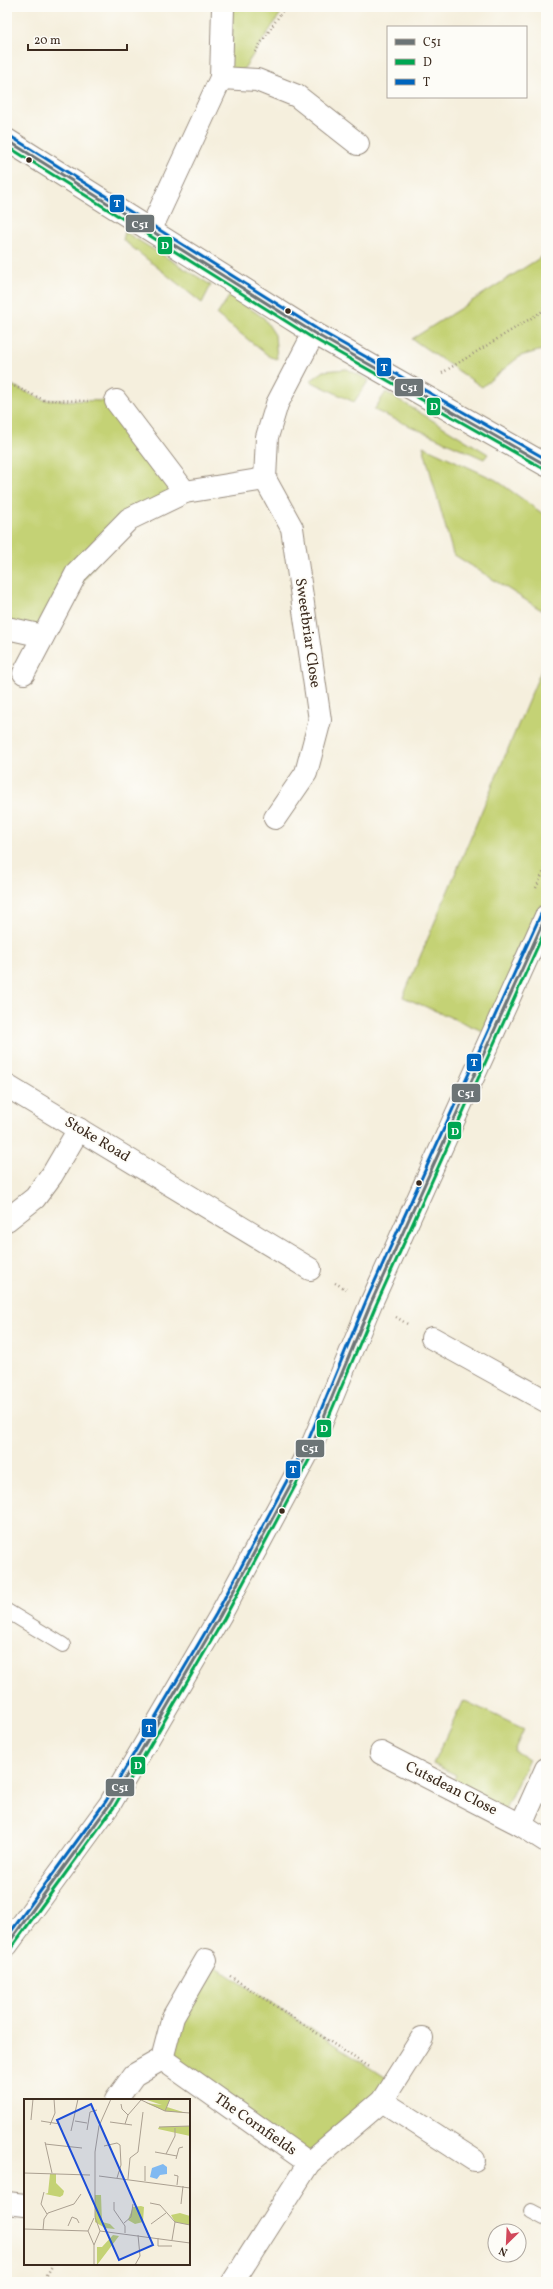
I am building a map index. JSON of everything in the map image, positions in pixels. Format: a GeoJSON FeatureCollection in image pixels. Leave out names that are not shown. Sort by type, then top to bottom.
{"type":"FeatureCollection","features":[{"type":"Feature","properties":{"kind":"street"},"geometry":{"type":"LineString","coordinates":[[151,230],[229,79],[223,7]]}},
{"type":"Feature","properties":{"kind":"street"},"geometry":{"type":"LineString","coordinates":[[229,79],[257,80],[297,96],[358,144]]}},
{"type":"Feature","properties":{"kind":"street"},"geometry":{"type":"LineString","coordinates":[[7,140],[314,333],[546,465]]}},
{"type":"Feature","properties":{"kind":"street"},"geometry":{"type":"LineString","coordinates":[[24,673],[77,572],[129,519],[185,492],[265,479],[267,437],[276,404],[314,333]]}},
{"type":"Feature","properties":{"kind":"street"},"geometry":{"type":"LineString","coordinates":[[116,401],[185,492]]}},
{"type":"Feature","properties":{"kind":"street","name":"Sweetbriar Close"},"geometry":{"type":"LineString","coordinates":[[265,479],[292,528],[320,720],[306,774],[275,818]]}},
{"type":"Feature","properties":{"kind":"street"},"geometry":{"type":"LineString","coordinates":[[7,628],[43,636]]}},
{"type":"Feature","properties":{"kind":"street"},"geometry":{"type":"LineString","coordinates":[[7,1945],[110,1804],[220,1616],[313,1444],[371,1304],[546,916]]}},
{"type":"Feature","properties":{"kind":"street","name":"Stoke Road"},"geometry":{"type":"LineString","coordinates":[[7,1086],[79,1128],[310,1269]]}},
{"type":"Feature","properties":{"kind":"street"},"geometry":{"type":"LineString","coordinates":[[7,1220],[34,1198],[52,1175],[79,1128]]}},
{"type":"Feature","properties":{"kind":"street"},"geometry":{"type":"LineString","coordinates":[[432,1338],[546,1401]]}},
{"type":"Feature","properties":{"kind":"street","name":"Cutsdean Close"},"geometry":{"type":"LineString","coordinates":[[381,1754],[521,1825],[546,1841]]}},
{"type":"Feature","properties":{"kind":"street"},"geometry":{"type":"LineString","coordinates":[[521,1825],[546,1769]]}},
{"type":"Feature","properties":{"kind":"street"},"geometry":{"type":"LineString","coordinates":[[117,2099],[134,2075],[162,2059],[172,2017],[206,1960]]}},
{"type":"Feature","properties":{"kind":"street","name":"The Cornfields"},"geometry":{"type":"LineString","coordinates":[[234,2282],[309,2163],[388,2092],[422,2038]]}},
{"type":"Feature","properties":{"kind":"street","name":"The Cornfields"},"geometry":{"type":"LineString","coordinates":[[162,2059],[309,2163]]}},
{"type":"Feature","properties":{"kind":"street"},"geometry":{"type":"LineString","coordinates":[[388,2092],[474,2160]]}},
{"type":"Feature","properties":{"kind":"street"},"geometry":{"type":"LineString","coordinates":[[7,2203],[24,2205]]}},
{"type":"Feature","properties":{"kind":"lane"},"geometry":{"type":"LineString","coordinates":[[7,1611],[63,1645]]}},
{"type":"Feature","properties":{"kind":"lane"},"geometry":{"type":"LineString","coordinates":[[531,2211],[546,2220]]}},
{"type":"Feature","properties":{"kind":"path"},"geometry":{"type":"LineString","coordinates":[[229,79],[285,7]]}},
{"type":"Feature","properties":{"kind":"path"},"geometry":{"type":"LineString","coordinates":[[414,390],[546,309]]}},
{"type":"Feature","properties":{"kind":"path"},"geometry":{"type":"LineString","coordinates":[[7,383],[44,400],[116,401]]}},
{"type":"Feature","properties":{"kind":"path"},"geometry":{"type":"LineString","coordinates":[[533,895],[546,867]]}},
{"type":"Feature","properties":{"kind":"path"},"geometry":{"type":"LineString","coordinates":[[206,1960],[388,2092]]}},
{"type":"Feature","properties":{"kind":"path"},"geometry":{"type":"LineString","coordinates":[[43,2282],[52,2265]]}},
{"type":"Feature","properties":{"kind":"green space"},"geometry":{"type":"Polygon","coordinates":[[[223,7],[285,7],[237,79],[221,78],[223,7]]]}},
{"type":"Feature","properties":{"kind":"green space"},"geometry":{"type":"Polygon","coordinates":[[[125,232],[211,285],[202,303],[123,240],[125,232]]]}},
{"type":"Feature","properties":{"kind":"green space"},"geometry":{"type":"Polygon","coordinates":[[[546,254],[546,349],[520,356],[482,387],[412,339],[546,254]]]}},
{"type":"Feature","properties":{"kind":"green space"},"geometry":{"type":"Polygon","coordinates":[[[230,295],[264,318],[275,335],[277,359],[270,357],[217,315],[230,295]]]}},
{"type":"Feature","properties":{"kind":"green space"},"geometry":{"type":"Polygon","coordinates":[[[347,369],[369,380],[354,402],[310,381],[324,371],[347,369]]]}},
{"type":"Feature","properties":{"kind":"green space"},"geometry":{"type":"Polygon","coordinates":[[[7,383],[44,400],[116,401],[185,492],[129,519],[43,636],[7,628],[7,383]]]}},
{"type":"Feature","properties":{"kind":"green space"},"geometry":{"type":"Polygon","coordinates":[[[386,392],[488,454],[484,459],[374,410],[386,392]]]}},
{"type":"Feature","properties":{"kind":"green space"},"geometry":{"type":"Polygon","coordinates":[[[423,446],[496,480],[546,516],[546,613],[453,554],[423,446]]]}},
{"type":"Feature","properties":{"kind":"green space"},"geometry":{"type":"Polygon","coordinates":[[[546,659],[546,916],[492,1035],[403,997],[546,659]]]}},
{"type":"Feature","properties":{"kind":"green space"},"geometry":{"type":"Polygon","coordinates":[[[463,1700],[524,1729],[514,1751],[529,1759],[504,1811],[451,1785],[456,1775],[433,1764],[463,1700]]]}},
{"type":"Feature","properties":{"kind":"green space"},"geometry":{"type":"Polygon","coordinates":[[[206,1960],[393,2083],[309,2163],[162,2059],[206,1960]]]}},
{"type":"Feature","properties":{"kind":"transit line","name":"T"},"geometry":{"type":"LineString","coordinates":[[10,136],[317,329],[546,459]]}},
{"type":"Feature","properties":{"kind":"transit line","name":"C51"},"geometry":{"type":"LineString","coordinates":[[7,140],[314,333],[546,465]]}},
{"type":"Feature","properties":{"kind":"transit line","name":"D"},"geometry":{"type":"LineString","coordinates":[[7,146],[311,337],[544,469]]}},
{"type":"Feature","properties":{"kind":"transit line","name":"T"},"geometry":{"type":"LineString","coordinates":[[7,1937],[106,1801],[216,1614],[308,1441],[366,1301],[541,914]]}},
{"type":"Feature","properties":{"kind":"transit line","name":"C51"},"geometry":{"type":"LineString","coordinates":[[7,1945],[110,1804],[220,1616],[313,1443],[371,1303],[546,916]]}},
{"type":"Feature","properties":{"kind":"transit line","name":"D"},"geometry":{"type":"LineString","coordinates":[[11,1948],[114,1807],[224,1619],[317,1445],[376,1305],[546,928]]}}]}
